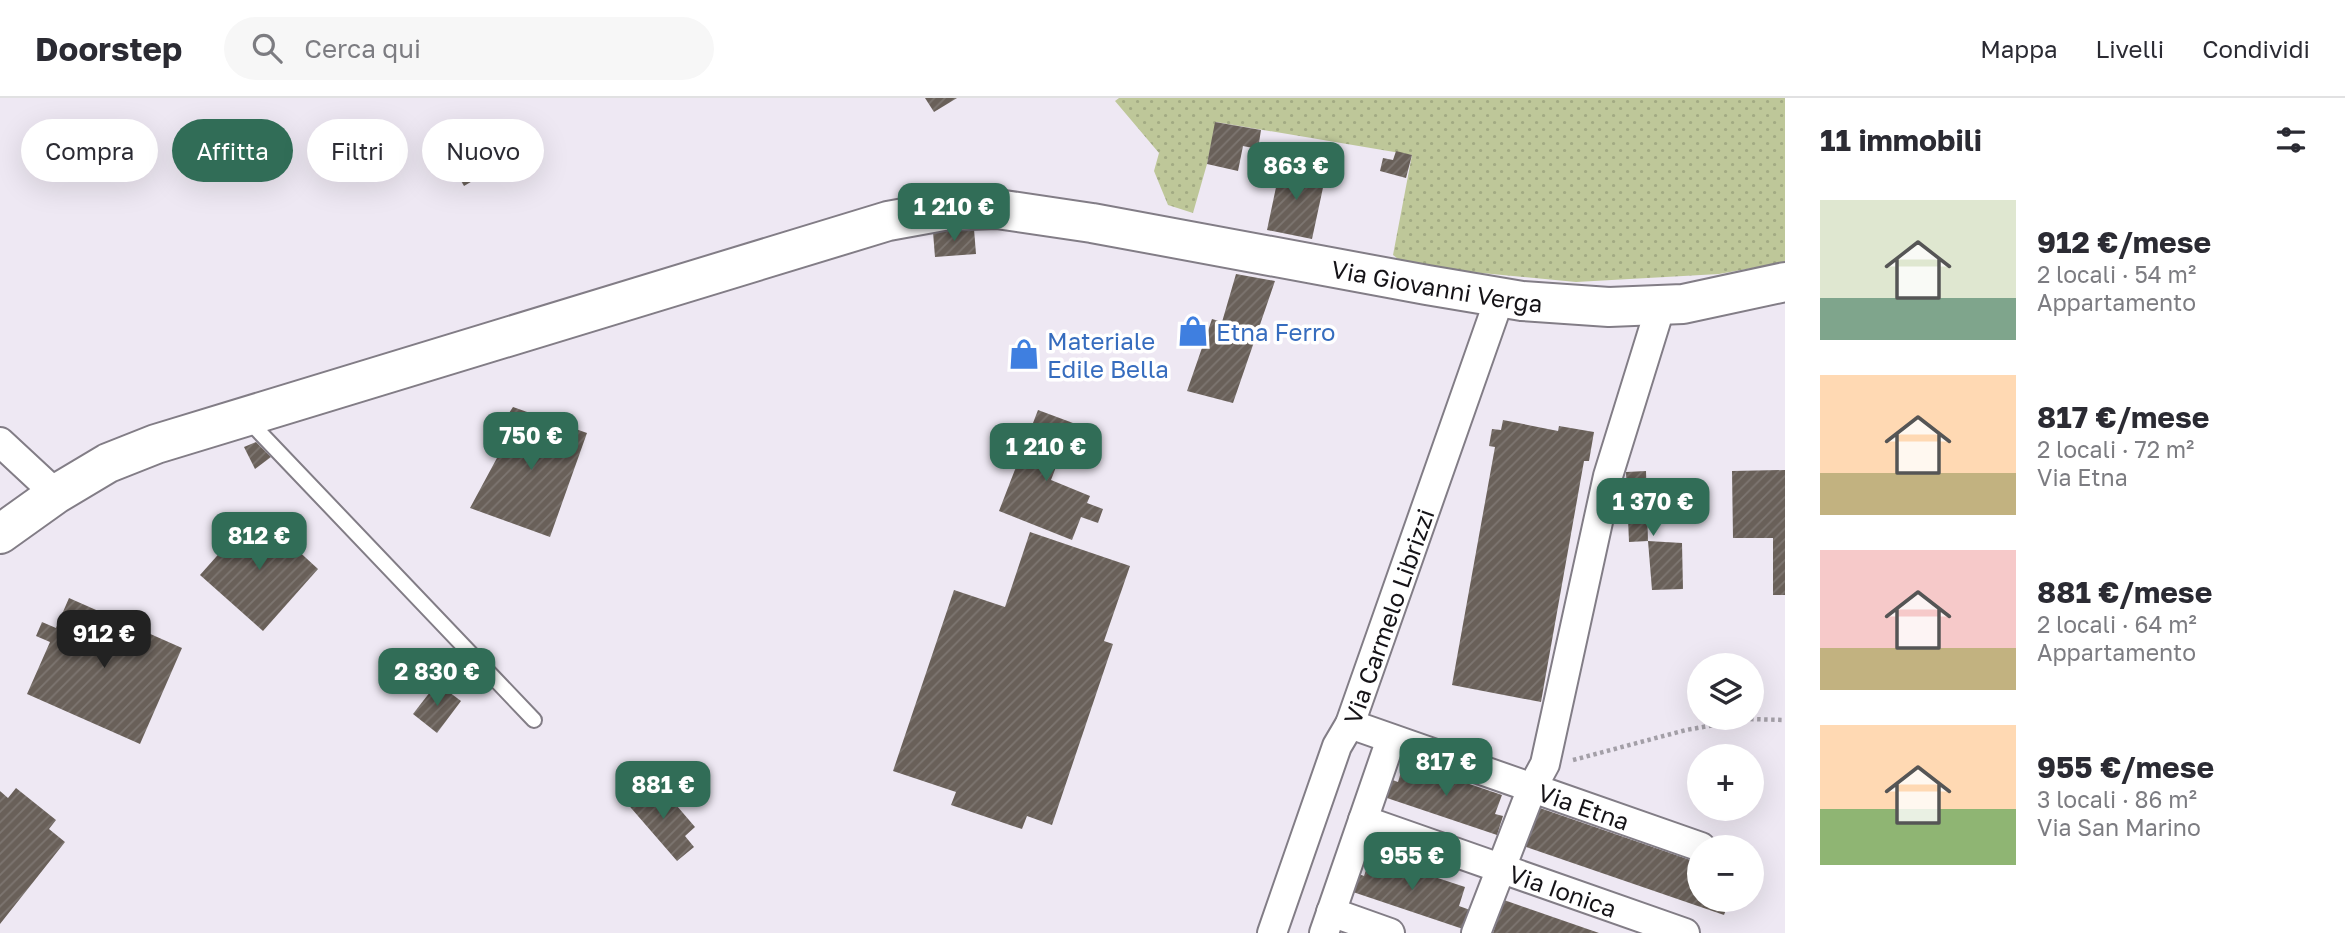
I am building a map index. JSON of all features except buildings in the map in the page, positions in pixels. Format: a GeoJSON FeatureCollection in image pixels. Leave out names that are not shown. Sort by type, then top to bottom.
{"type":"FeatureCollection","features":[{"type":"Feature","properties":{"kind":"street","name":"Via Giovanni Verga"},"geometry":{"type":"LineString","coordinates":[[0,534],[56,494],[108,463],[156,444],[888,221],[943,211],[997,209],[1092,223],[1500,297],[1609,307],[1683,304],[1785,282]]}},
{"type":"Feature","properties":{"kind":"street","name":"Via Carmelo Librizzi"},"geometry":{"type":"LineString","coordinates":[[1272,933],[1337,746],[1350,724],[1500,297]]}},
{"type":"Feature","properties":{"kind":"street"},"geometry":{"type":"LineString","coordinates":[[1476,933],[1539,776],[1608,476],[1661,305]]}},
{"type":"Feature","properties":{"kind":"street"},"geometry":{"type":"LineString","coordinates":[[0,442],[56,494]]}},
{"type":"Feature","properties":{"kind":"street","name":"Via Etna"},"geometry":{"type":"LineString","coordinates":[[1350,724],[1391,738],[1539,776],[1687,841]]}},
{"type":"Feature","properties":{"kind":"street"},"geometry":{"type":"LineString","coordinates":[[1390,933],[1328,923],[1391,738]]}},
{"type":"Feature","properties":{"kind":"street","name":"Via Ionica"},"geometry":{"type":"LineString","coordinates":[[1363,820],[1685,933]]}},
{"type":"Feature","properties":{"kind":"lane"},"geometry":{"type":"LineString","coordinates":[[246,418],[534,720]]}},
{"type":"Feature","properties":{"kind":"path"},"geometry":{"type":"LineString","coordinates":[[1539,776],[1584,759],[1686,730],[1748,719],[1785,720]]}},
{"type":"Feature","properties":{"kind":"green space"},"geometry":{"type":"Polygon","coordinates":[[[1119,98],[1785,98],[1785,262],[1719,274],[1576,282],[1403,263],[1393,255],[1412,155],[1216,122],[1193,213],[1168,205],[1154,171],[1159,153],[1115,101],[1119,98]]]}},
{"type":"Feature","properties":{"kind":"place","name":"Etna Ferro"},"geometry":{"type":"Point","coordinates":[1193,331]}},
{"type":"Feature","properties":{"kind":"place","name":"Materiale Edile Bella"},"geometry":{"type":"Point","coordinates":[1024,354]}}]}
